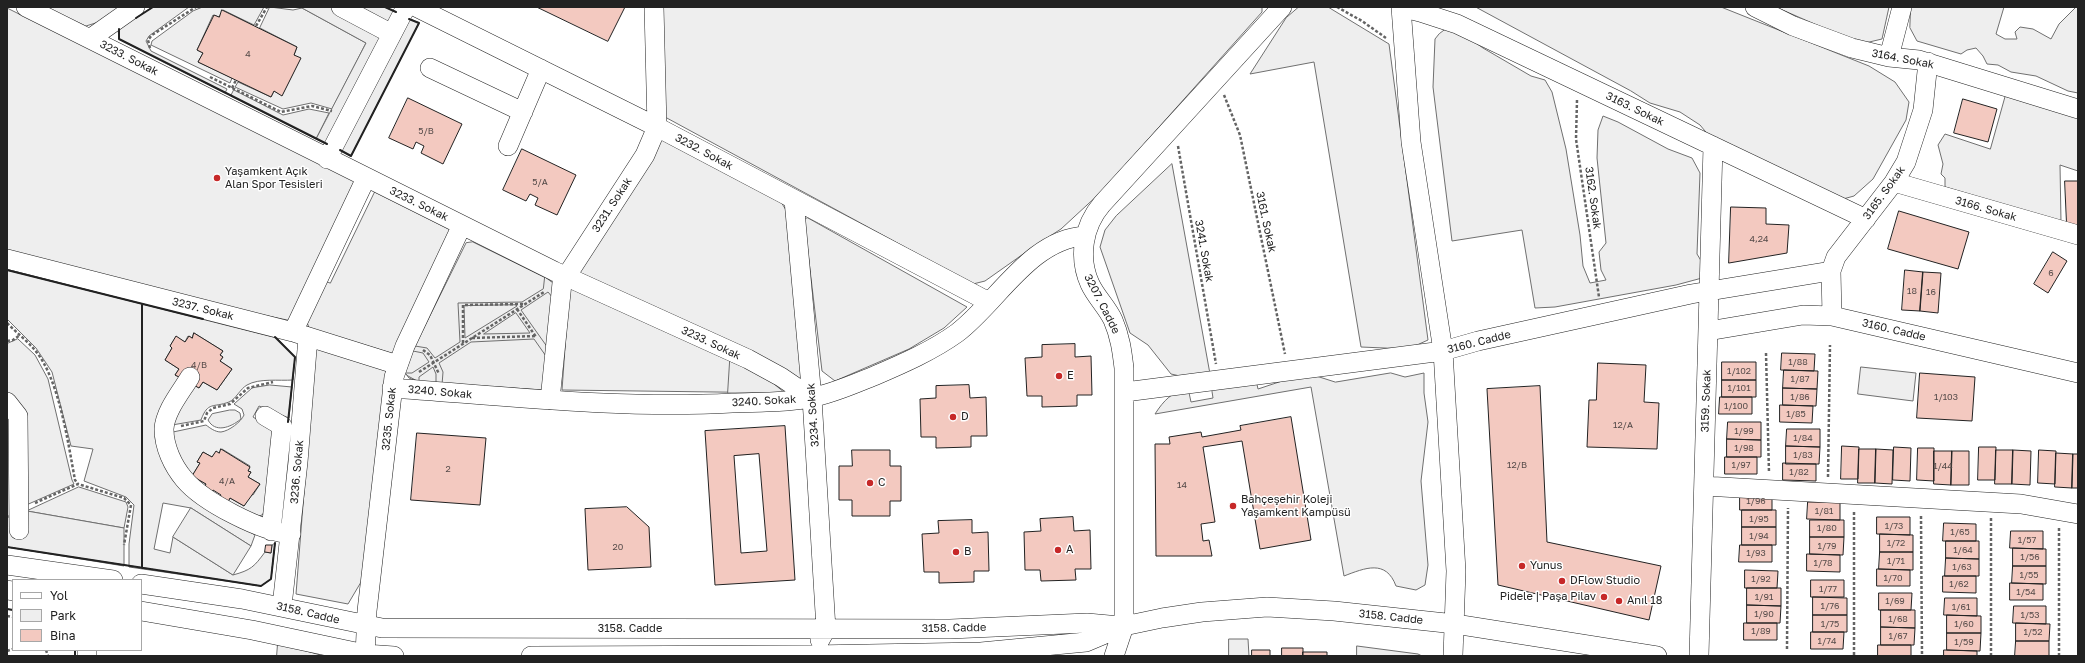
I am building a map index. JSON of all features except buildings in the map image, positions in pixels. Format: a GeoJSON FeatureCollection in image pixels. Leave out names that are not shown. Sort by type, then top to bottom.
{"type":"FeatureCollection","features":[{"type":"Feature","properties":{"kind":"street","name":"3233. Sokak"},"geometry":{"type":"LineString","coordinates":[[26,7],[91,38],[564,278],[748,359],[781,377],[812,398]]}},
{"type":"Feature","properties":{"kind":"street"},"geometry":{"type":"LineString","coordinates":[[91,38],[135,7]]}},
{"type":"Feature","properties":{"kind":"street"},"geometry":{"type":"LineString","coordinates":[[341,7],[392,34]]}},
{"type":"Feature","properties":{"kind":"street"},"geometry":{"type":"LineString","coordinates":[[327,159],[406,7]]}},
{"type":"Feature","properties":{"kind":"street","name":"3232. Sokak"},"geometry":{"type":"LineString","coordinates":[[416,7],[657,127],[989,302]]}},
{"type":"Feature","properties":{"kind":"street","name":"3231. Sokak"},"geometry":{"type":"LineString","coordinates":[[550,400],[560,292],[564,278],[645,155],[657,127],[654,7]]}},
{"type":"Feature","properties":{"kind":"street","name":"3207. Cadde"},"geometry":{"type":"LineString","coordinates":[[1114,656],[1124,626],[1125,392],[1123,356],[1118,332],[1112,319],[1090,284],[1086,272],[1084,260],[1085,236],[1096,211],[1282,7]]}},
{"type":"Feature","properties":{"kind":"street"},"geometry":{"type":"LineString","coordinates":[[1401,7],[1403,54],[1415,175],[1443,351],[1456,554],[1453,656]]}},
{"type":"Feature","properties":{"kind":"street","name":"3163. Sokak"},"geometry":{"type":"LineString","coordinates":[[1401,7],[1457,24],[1866,219]]}},
{"type":"Feature","properties":{"kind":"street","name":"3164. Sokak"},"geometry":{"type":"LineString","coordinates":[[1755,7],[1807,31],[1852,48],[1889,57],[1928,62],[2078,109]]}},
{"type":"Feature","properties":{"kind":"street"},"geometry":{"type":"LineString","coordinates":[[1889,57],[1902,7]]}},
{"type":"Feature","properties":{"kind":"street","name":"3165. Sokak"},"geometry":{"type":"LineString","coordinates":[[1832,316],[1831,271],[1836,257],[1894,182],[1906,162],[1920,123],[1925,99],[1928,62]]}},
{"type":"Feature","properties":{"kind":"street"},"geometry":{"type":"LineString","coordinates":[[430,68],[523,112]]}},
{"type":"Feature","properties":{"kind":"street"},"geometry":{"type":"LineString","coordinates":[[508,146],[541,69]]}},
{"type":"Feature","properties":{"kind":"street","name":"3159. Sokak"},"geometry":{"type":"LineString","coordinates":[[1699,656],[1713,146]]}},
{"type":"Feature","properties":{"kind":"street","name":"3236. Sokak"},"geometry":{"type":"LineString","coordinates":[[282,606],[291,534],[300,335],[366,178]]}},
{"type":"Feature","properties":{"kind":"street","name":"3166. Sokak"},"geometry":{"type":"LineString","coordinates":[[1894,182],[2078,235]]}},
{"type":"Feature","properties":{"kind":"street","name":"3234. Sokak"},"geometry":{"type":"LineString","coordinates":[[794,200],[812,398],[826,629]]}},
{"type":"Feature","properties":{"kind":"street","name":"3235. Sokak"},"geometry":{"type":"LineString","coordinates":[[365,655],[366,626],[394,388],[401,357],[462,225]]}},
{"type":"Feature","properties":{"kind":"street","name":"3240. Sokak"},"geometry":{"type":"LineString","coordinates":[[394,388],[550,400],[683,406],[812,398],[872,377],[934,348],[963,328],[1024,266],[1051,247],[1073,237],[1085,236]]}},
{"type":"Feature","properties":{"kind":"street","name":"3237. Sokak"},"geometry":{"type":"LineString","coordinates":[[7,259],[300,335],[401,357]]}},
{"type":"Feature","properties":{"kind":"street","name":"3160. Cadde"},"geometry":{"type":"LineString","coordinates":[[1125,392],[1443,351],[1478,341],[1709,291],[1831,271]]}},
{"type":"Feature","properties":{"kind":"street","name":"3160. Cadde"},"geometry":{"type":"LineString","coordinates":[[1708,331],[1803,315],[1832,316],[2078,373]]}},
{"type":"Feature","properties":{"kind":"street"},"geometry":{"type":"LineString","coordinates":[[190,378],[168,415],[164,429],[168,452],[184,480],[212,502],[271,531],[291,534]]}},
{"type":"Feature","properties":{"kind":"street"},"geometry":{"type":"LineString","coordinates":[[7,402],[18,416],[19,530]]}},
{"type":"Feature","properties":{"kind":"street"},"geometry":{"type":"LineString","coordinates":[[265,416],[282,426],[271,531]]}},
{"type":"Feature","properties":{"kind":"street"},"geometry":{"type":"LineString","coordinates":[[1704,486],[2035,505],[2078,514]]}},
{"type":"Feature","properties":{"kind":"street"},"geometry":{"type":"LineString","coordinates":[[7,565],[106,579]]}},
{"type":"Feature","properties":{"kind":"street","name":"3158. Cadde"},"geometry":{"type":"LineString","coordinates":[[142,584],[282,606],[366,626],[408,629],[973,628],[1087,623],[1124,626]]}},
{"type":"Feature","properties":{"kind":"street","name":"3158. Cadde"},"geometry":{"type":"LineString","coordinates":[[531,656],[812,656],[950,653],[1086,642],[1124,626],[1162,618],[1202,612],[1267,607],[1347,612],[1455,624],[1657,656]]}},
{"type":"Feature","properties":{"kind":"street"},"geometry":{"type":"LineString","coordinates":[[142,611],[252,630],[365,655],[394,656]]}},
{"type":"Feature","properties":{"kind":"street"},"geometry":{"type":"LineString","coordinates":[[812,656],[826,629]]}},
{"type":"Feature","properties":{"kind":"path"},"geometry":{"type":"LineString","coordinates":[[151,50],[148,45],[152,35],[196,7]]}},
{"type":"Feature","properties":{"kind":"path"},"geometry":{"type":"LineString","coordinates":[[256,26],[267,7]]}},
{"type":"Feature","properties":{"kind":"path"},"geometry":{"type":"LineString","coordinates":[[1337,7],[1379,33],[1403,54]]}},
{"type":"Feature","properties":{"kind":"path"},"geometry":{"type":"LineString","coordinates":[[205,75],[281,112],[312,106],[330,110],[348,118]]}},
{"type":"Feature","properties":{"kind":"path","name":"3161. Sokak"},"geometry":{"type":"LineString","coordinates":[[1213,82],[1225,96],[1240,135],[1289,371]]}},
{"type":"Feature","properties":{"kind":"path","name":"3162. Sokak"},"geometry":{"type":"LineString","coordinates":[[1583,84],[1577,99],[1576,139],[1601,314]]}},
{"type":"Feature","properties":{"kind":"path","name":"3241. Sokak"},"geometry":{"type":"LineString","coordinates":[[1174,125],[1219,380]]}},
{"type":"Feature","properties":{"kind":"path"},"geometry":{"type":"LineString","coordinates":[[394,388],[564,278]]}},
{"type":"Feature","properties":{"kind":"path"},"geometry":{"type":"LineString","coordinates":[[463,344],[463,305],[525,304]]}},
{"type":"Feature","properties":{"kind":"path"},"geometry":{"type":"LineString","coordinates":[[517,309],[554,362]]}},
{"type":"Feature","properties":{"kind":"path"},"geometry":{"type":"LineString","coordinates":[[7,323],[34,349],[49,372],[68,442],[75,480],[78,484],[124,498],[129,501],[131,505],[124,545]]}},
{"type":"Feature","properties":{"kind":"path"},"geometry":{"type":"LineString","coordinates":[[7,341],[13,340],[20,335]]}},
{"type":"Feature","properties":{"kind":"path"},"geometry":{"type":"LineString","coordinates":[[471,338],[536,336]]}},
{"type":"Feature","properties":{"kind":"path"},"geometry":{"type":"LineString","coordinates":[[1827,494],[1830,345]]}},
{"type":"Feature","properties":{"kind":"path"},"geometry":{"type":"LineString","coordinates":[[401,357],[422,350],[430,355],[439,372],[439,391]]}},
{"type":"Feature","properties":{"kind":"path"},"geometry":{"type":"LineString","coordinates":[[1766,353],[1770,490]]}},
{"type":"Feature","properties":{"kind":"path"},"geometry":{"type":"LineString","coordinates":[[164,429],[204,421],[207,413],[213,408],[230,404],[248,388],[273,382]]}},
{"type":"Feature","properties":{"kind":"path"},"geometry":{"type":"LineString","coordinates":[[19,510],[78,484]]}},
{"type":"Feature","properties":{"kind":"path"},"geometry":{"type":"LineString","coordinates":[[1787,650],[1788,491]]}},
{"type":"Feature","properties":{"kind":"path"},"geometry":{"type":"LineString","coordinates":[[1854,495],[1854,655]]}},
{"type":"Feature","properties":{"kind":"path"},"geometry":{"type":"LineString","coordinates":[[1921,499],[1922,656]]}},
{"type":"Feature","properties":{"kind":"path"},"geometry":{"type":"LineString","coordinates":[[1991,502],[1991,656]]}},
{"type":"Feature","properties":{"kind":"path"},"geometry":{"type":"LineString","coordinates":[[2059,510],[2059,656]]}},
{"type":"Feature","properties":{"kind":"green space"},"geometry":{"type":"Polygon","coordinates":[[[45,7],[122,7],[102,21],[86,26],[45,7]]]}},
{"type":"Feature","properties":{"kind":"green space"},"geometry":{"type":"Polygon","coordinates":[[[153,7],[189,7],[149,36],[146,41],[151,51],[227,89],[225,93],[119,39],[118,29],[153,7]]]}},
{"type":"Feature","properties":{"kind":"green space"},"geometry":{"type":"Polygon","coordinates":[[[203,7],[264,7],[254,25],[223,10],[219,17],[213,15],[197,50],[203,53],[198,62],[232,78],[230,83],[151,45],[152,41],[193,11],[203,7]]]}},
{"type":"Feature","properties":{"kind":"green space"},"geometry":{"type":"Polygon","coordinates":[[[270,7],[293,10],[302,8],[366,43],[332,109],[311,103],[283,109],[235,87],[238,82],[271,97],[274,91],[282,95],[300,59],[294,55],[297,47],[260,28],[270,7]]]}},
{"type":"Feature","properties":{"kind":"green space"},"geometry":{"type":"Polygon","coordinates":[[[660,7],[1262,7],[1262,12],[1100,193],[1061,229],[985,281],[973,284],[665,117],[660,7]]]}},
{"type":"Feature","properties":{"kind":"green space"},"geometry":{"type":"Polygon","coordinates":[[[1299,7],[1328,7],[1389,44],[1428,340],[1408,349],[1361,347],[1314,62],[1250,74],[1286,18],[1299,7]]]}},
{"type":"Feature","properties":{"kind":"green space"},"geometry":{"type":"Polygon","coordinates":[[[1476,7],[1721,7],[1869,66],[1895,82],[1909,102],[1906,120],[1873,179],[1854,196],[1843,199],[1710,137],[1700,125],[1680,112],[1650,103],[1631,91],[1476,7]]]}},
{"type":"Feature","properties":{"kind":"green space"},"geometry":{"type":"Polygon","coordinates":[[[1776,7],[1889,7],[1882,39],[1865,43],[1849,39],[1776,7]]]}},
{"type":"Feature","properties":{"kind":"green space"},"geometry":{"type":"Polygon","coordinates":[[[1911,7],[2004,7],[1996,34],[2005,39],[2017,39],[2015,32],[2020,27],[2033,29],[2051,39],[2059,24],[2076,7],[2078,7],[2078,93],[2068,91],[2036,76],[2011,72],[1998,65],[1987,64],[1983,56],[1976,48],[1967,50],[1961,54],[1917,41],[1910,28],[1911,7]]]}},
{"type":"Feature","properties":{"kind":"green space"},"geometry":{"type":"Polygon","coordinates":[[[7,8],[357,182],[292,321],[195,301],[7,252],[7,8]]]}},
{"type":"Feature","properties":{"kind":"green space"},"geometry":{"type":"Polygon","coordinates":[[[1446,29],[1463,34],[1483,48],[1531,76],[1545,80],[1552,92],[1566,149],[1580,235],[1583,266],[1590,283],[1606,280],[1601,270],[1599,252],[1606,243],[1597,158],[1598,130],[1603,116],[1618,122],[1668,149],[1692,158],[1700,173],[1697,254],[1703,264],[1702,278],[1676,285],[1555,307],[1535,308],[1522,230],[1452,241],[1433,87],[1435,39],[1446,29]]]}},
{"type":"Feature","properties":{"kind":"green space"},"geometry":{"type":"Polygon","coordinates":[[[234,90],[283,115],[309,109],[329,113],[316,139],[231,96],[234,90]]]}},
{"type":"Feature","properties":{"kind":"green space"},"geometry":{"type":"Polygon","coordinates":[[[2007,91],[2078,115],[2078,171],[2060,165],[2061,222],[1945,187],[1945,178],[1941,174],[1943,164],[1938,145],[1945,134],[1990,149],[2007,91]]]}},
{"type":"Feature","properties":{"kind":"green space"},"geometry":{"type":"Polygon","coordinates":[[[662,138],[781,202],[786,210],[806,387],[792,393],[562,390],[569,292],[574,286],[576,270],[662,138]]]}},
{"type":"Feature","properties":{"kind":"green space"},"geometry":{"type":"Polygon","coordinates":[[[1172,164],[1210,374],[1180,376],[1171,374],[1148,345],[1130,333],[1100,247],[1105,230],[1116,216],[1172,164]]]}},
{"type":"Feature","properties":{"kind":"green space"},"geometry":{"type":"Polygon","coordinates":[[[375,192],[453,231],[394,354],[309,328],[307,322],[325,281],[330,283],[375,192]]]}},
{"type":"Feature","properties":{"kind":"green space"},"geometry":{"type":"Polygon","coordinates":[[[808,218],[967,307],[944,328],[909,349],[835,381],[822,371],[804,219],[808,218]]]}},
{"type":"Feature","properties":{"kind":"green space"},"geometry":{"type":"Polygon","coordinates":[[[473,242],[550,280],[553,283],[544,390],[419,382],[409,378],[405,373],[414,348],[466,243],[473,242]]]}},
{"type":"Feature","properties":{"kind":"green space"},"geometry":{"type":"Polygon","coordinates":[[[7,270],[277,338],[295,357],[293,380],[257,381],[247,385],[231,401],[212,406],[206,410],[201,420],[172,425],[192,383],[199,388],[203,382],[217,390],[232,369],[220,361],[223,357],[220,355],[223,351],[194,333],[192,338],[188,336],[185,342],[176,337],[170,346],[172,348],[165,360],[179,369],[175,375],[183,379],[161,420],[196,498],[255,535],[251,546],[191,508],[163,503],[154,549],[170,553],[173,537],[233,575],[252,567],[265,552],[271,553],[272,545],[275,543],[271,579],[261,586],[129,567],[129,544],[134,505],[126,497],[84,481],[93,449],[71,446],[52,372],[36,348],[7,319],[7,270]]]}},
{"type":"Feature","properties":{"kind":"green space"},"geometry":{"type":"Polygon","coordinates":[[[18,339],[35,355],[48,379],[74,484],[24,506],[7,394],[7,344],[18,339]]]}},
{"type":"Feature","properties":{"kind":"green space"},"geometry":{"type":"Polygon","coordinates":[[[318,349],[386,370],[364,577],[348,604],[296,594],[315,352],[318,349]]]}},
{"type":"Feature","properties":{"kind":"green space"},"geometry":{"type":"Polygon","coordinates":[[[1861,367],[1916,373],[1913,401],[1858,394],[1861,367]]]}},
{"type":"Feature","properties":{"kind":"green space"},"geometry":{"type":"Polygon","coordinates":[[[1391,373],[1405,377],[1424,373],[1424,393],[1428,422],[1421,481],[1428,565],[1425,585],[1416,590],[1396,586],[1392,577],[1381,569],[1374,568],[1360,570],[1344,576],[1311,387],[1155,414],[1169,397],[1188,388],[1191,402],[1213,398],[1211,385],[1256,380],[1258,389],[1297,376],[1310,374],[1335,382],[1391,373]]]}},
{"type":"Feature","properties":{"kind":"green space"},"geometry":{"type":"Polygon","coordinates":[[[270,385],[292,387],[289,418],[259,406],[253,417],[275,431],[267,508],[262,515],[254,518],[227,504],[230,498],[244,506],[251,494],[253,495],[260,484],[248,477],[251,472],[248,471],[250,466],[222,449],[219,453],[216,452],[212,457],[203,452],[197,462],[200,463],[192,476],[206,484],[203,490],[191,479],[181,463],[174,442],[173,432],[206,425],[219,432],[228,430],[238,423],[244,415],[242,409],[234,404],[252,388],[270,385]]]}},
{"type":"Feature","properties":{"kind":"green space"},"geometry":{"type":"Polygon","coordinates":[[[7,409],[13,417],[16,511],[7,517],[7,409]]]}},
{"type":"Feature","properties":{"kind":"green space"},"geometry":{"type":"Polygon","coordinates":[[[235,410],[240,413],[241,419],[228,427],[215,427],[208,420],[212,414],[235,410]]]}},
{"type":"Feature","properties":{"kind":"green space"},"geometry":{"type":"Polygon","coordinates":[[[79,487],[126,502],[128,507],[124,528],[27,511],[79,487]]]}},
{"type":"Feature","properties":{"kind":"green space"},"geometry":{"type":"Polygon","coordinates":[[[1229,639],[1248,639],[1249,656],[1229,656],[1229,639]]]}},
{"type":"Feature","properties":{"kind":"green space"},"geometry":{"type":"Polygon","coordinates":[[[278,643],[324,656],[277,656],[278,643]]]}},
{"type":"Feature","properties":{"kind":"green space"},"geometry":{"type":"Polygon","coordinates":[[[1357,646],[1418,654],[1422,656],[1357,656],[1357,646]]]}},
{"type":"Feature","properties":{"kind":"shaded area"},"geometry":{"type":"Polygon","coordinates":[[[385,7],[419,23],[351,156],[316,139],[366,43],[302,8],[385,7]]]}},
{"type":"Feature","properties":{"kind":"shaded area"},"geometry":{"type":"Polygon","coordinates":[[[545,277],[553,283],[553,298],[548,292],[521,310],[548,348],[548,359],[534,339],[471,342],[439,363],[443,372],[442,385],[436,385],[436,374],[433,367],[419,377],[419,382],[405,373],[412,373],[429,362],[423,353],[413,351],[415,346],[427,348],[435,358],[460,342],[458,303],[522,302],[543,289],[545,277]],[[464,306],[465,338],[517,306],[464,306]],[[516,313],[484,334],[530,333],[516,313]]]}},
{"type":"Feature","properties":{"kind":"shaded area"},"geometry":{"type":"Polygon","coordinates":[[[730,361],[762,374],[785,393],[728,393],[730,361]]]}},
{"type":"Feature","properties":{"kind":"shaded area"},"geometry":{"type":"Polygon","coordinates":[[[191,508],[251,546],[233,575],[173,537],[191,508]]]}},
{"type":"Feature","properties":{"kind":"shaded area"},"geometry":{"type":"Polygon","coordinates":[[[27,511],[124,528],[124,566],[7,547],[7,518],[27,511]]]}},
{"type":"Feature","properties":{"kind":"fence"},"geometry":{"type":"LineString","coordinates":[[136,18],[153,7]]}},
{"type":"Feature","properties":{"kind":"fence"},"geometry":{"type":"LineString","coordinates":[[385,7],[396,12]]}},
{"type":"Feature","properties":{"kind":"fence"},"geometry":{"type":"LineString","coordinates":[[340,150],[351,156],[419,23],[409,19]]}},
{"type":"Feature","properties":{"kind":"fence"},"geometry":{"type":"LineString","coordinates":[[119,29],[119,39],[327,144]]}},
{"type":"Feature","properties":{"kind":"fence"},"geometry":{"type":"LineString","coordinates":[[7,270],[203,319]]}},
{"type":"Feature","properties":{"kind":"fence"},"geometry":{"type":"LineString","coordinates":[[275,337],[295,357],[288,422]]}},
{"type":"Feature","properties":{"kind":"fence"},"geometry":{"type":"LineString","coordinates":[[7,547],[261,586],[271,579],[275,543]]}},
{"type":"Feature","properties":{"kind":"fence"},"geometry":{"type":"LineString","coordinates":[[7,609],[12,610]]}},
{"type":"Feature","properties":{"kind":"fence"},"geometry":{"type":"LineString","coordinates":[[75,651],[75,656]]}},
{"type":"Feature","properties":{"kind":"wall"},"geometry":{"type":"LineString","coordinates":[[136,18],[153,7]]}},
{"type":"Feature","properties":{"kind":"wall"},"geometry":{"type":"LineString","coordinates":[[385,7],[396,12]]}},
{"type":"Feature","properties":{"kind":"wall"},"geometry":{"type":"LineString","coordinates":[[340,150],[351,156],[419,23],[409,19]]}},
{"type":"Feature","properties":{"kind":"wall"},"geometry":{"type":"LineString","coordinates":[[119,29],[119,39],[327,144]]}},
{"type":"Feature","properties":{"kind":"wall"},"geometry":{"type":"LineString","coordinates":[[7,270],[203,319]]}},
{"type":"Feature","properties":{"kind":"wall"},"geometry":{"type":"LineString","coordinates":[[142,304],[142,568]]}},
{"type":"Feature","properties":{"kind":"wall"},"geometry":{"type":"LineString","coordinates":[[275,337],[295,357],[288,422]]}},
{"type":"Feature","properties":{"kind":"wall"},"geometry":{"type":"LineString","coordinates":[[7,547],[261,586],[271,579],[275,543]]}},
{"type":"Feature","properties":{"kind":"wall"},"geometry":{"type":"LineString","coordinates":[[7,609],[12,610]]}},
{"type":"Feature","properties":{"kind":"wall"},"geometry":{"type":"LineString","coordinates":[[75,651],[75,656]]}},
{"type":"Feature","properties":{"kind":"place","name":"Yaşamkent Açık Alan Spor Tesisleri"},"geometry":{"type":"Point","coordinates":[217,178]}},
{"type":"Feature","properties":{"kind":"place","name":"E"},"geometry":{"type":"Point","coordinates":[1059,376]}},
{"type":"Feature","properties":{"kind":"place","name":"D"},"geometry":{"type":"Point","coordinates":[953,417]}},
{"type":"Feature","properties":{"kind":"place","name":"C"},"geometry":{"type":"Point","coordinates":[870,483]}},
{"type":"Feature","properties":{"kind":"place","name":"Bahçeşehir Koleji Yaşamkent Kampüsü"},"geometry":{"type":"Point","coordinates":[1233,506]}},
{"type":"Feature","properties":{"kind":"place","name":"A"},"geometry":{"type":"Point","coordinates":[1058,550]}},
{"type":"Feature","properties":{"kind":"place","name":"B"},"geometry":{"type":"Point","coordinates":[956,552]}},
{"type":"Feature","properties":{"kind":"place","name":"Yunus"},"geometry":{"type":"Point","coordinates":[1522,566]}},
{"type":"Feature","properties":{"kind":"place","name":"DFlow Studio"},"geometry":{"type":"Point","coordinates":[1562,581]}},
{"type":"Feature","properties":{"kind":"place","name":"Pidele | Paşa Pilav"},"geometry":{"type":"Point","coordinates":[1604,597]}},
{"type":"Feature","properties":{"kind":"place","name":"Anıl 18"},"geometry":{"type":"Point","coordinates":[1619,601]}}]}
